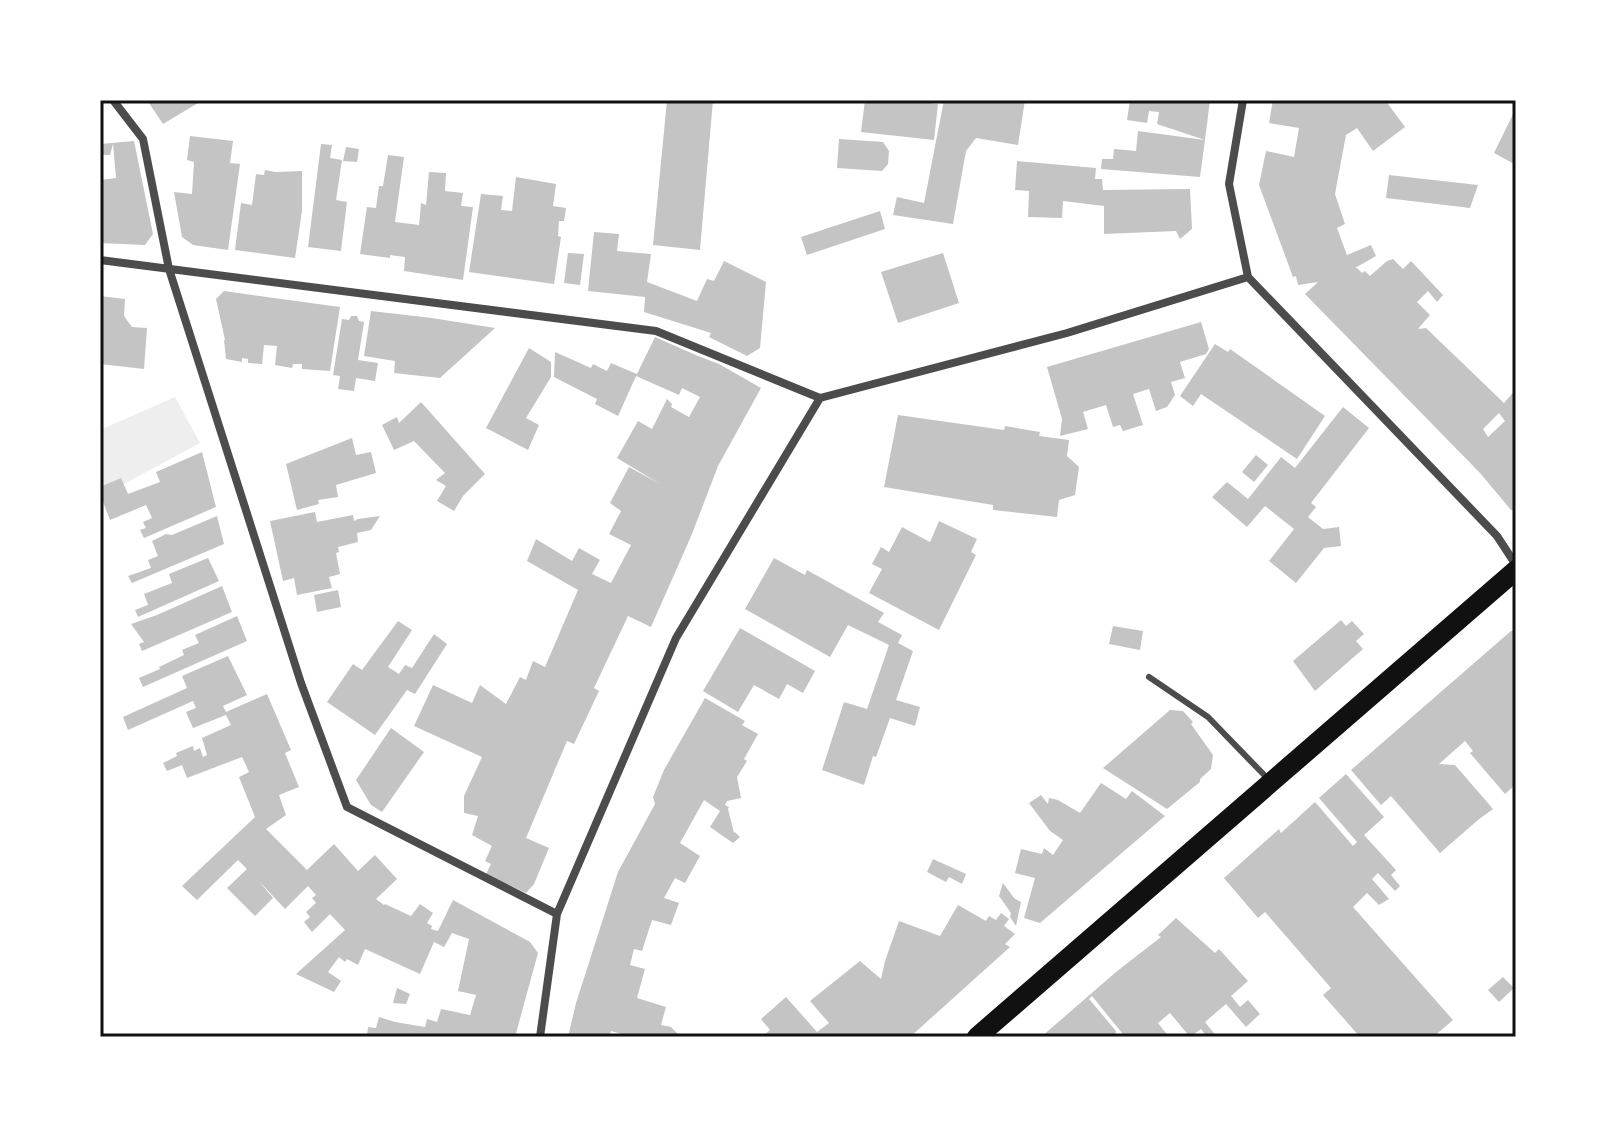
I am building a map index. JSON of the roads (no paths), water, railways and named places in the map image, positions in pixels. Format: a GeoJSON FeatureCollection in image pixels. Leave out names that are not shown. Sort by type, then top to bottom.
{"type":"FeatureCollection","features":[{"type":"Feature","properties":{"kind":"main road"},"geometry":{"type":"LineString","coordinates":[[977,1037],[1516,568]]}},
{"type":"Feature","properties":{"kind":"street"},"geometry":{"type":"LineString","coordinates":[[113,100],[143,139],[169,269],[301,683],[347,807],[557,914]]}},
{"type":"Feature","properties":{"kind":"street"},"geometry":{"type":"LineString","coordinates":[[1243,100],[1229,184],[1248,277],[1497,536],[1516,568]]}},
{"type":"Feature","properties":{"kind":"street"},"geometry":{"type":"LineString","coordinates":[[100,260],[656,331],[820,398],[1067,333],[1248,277]]}},
{"type":"Feature","properties":{"kind":"street"},"geometry":{"type":"LineString","coordinates":[[540,1037],[557,914],[676,638],[820,398]]}},
{"type":"Feature","properties":{"kind":"lane"},"geometry":{"type":"LineString","coordinates":[[1149,677],[1208,717],[1271,782]]}}]}
